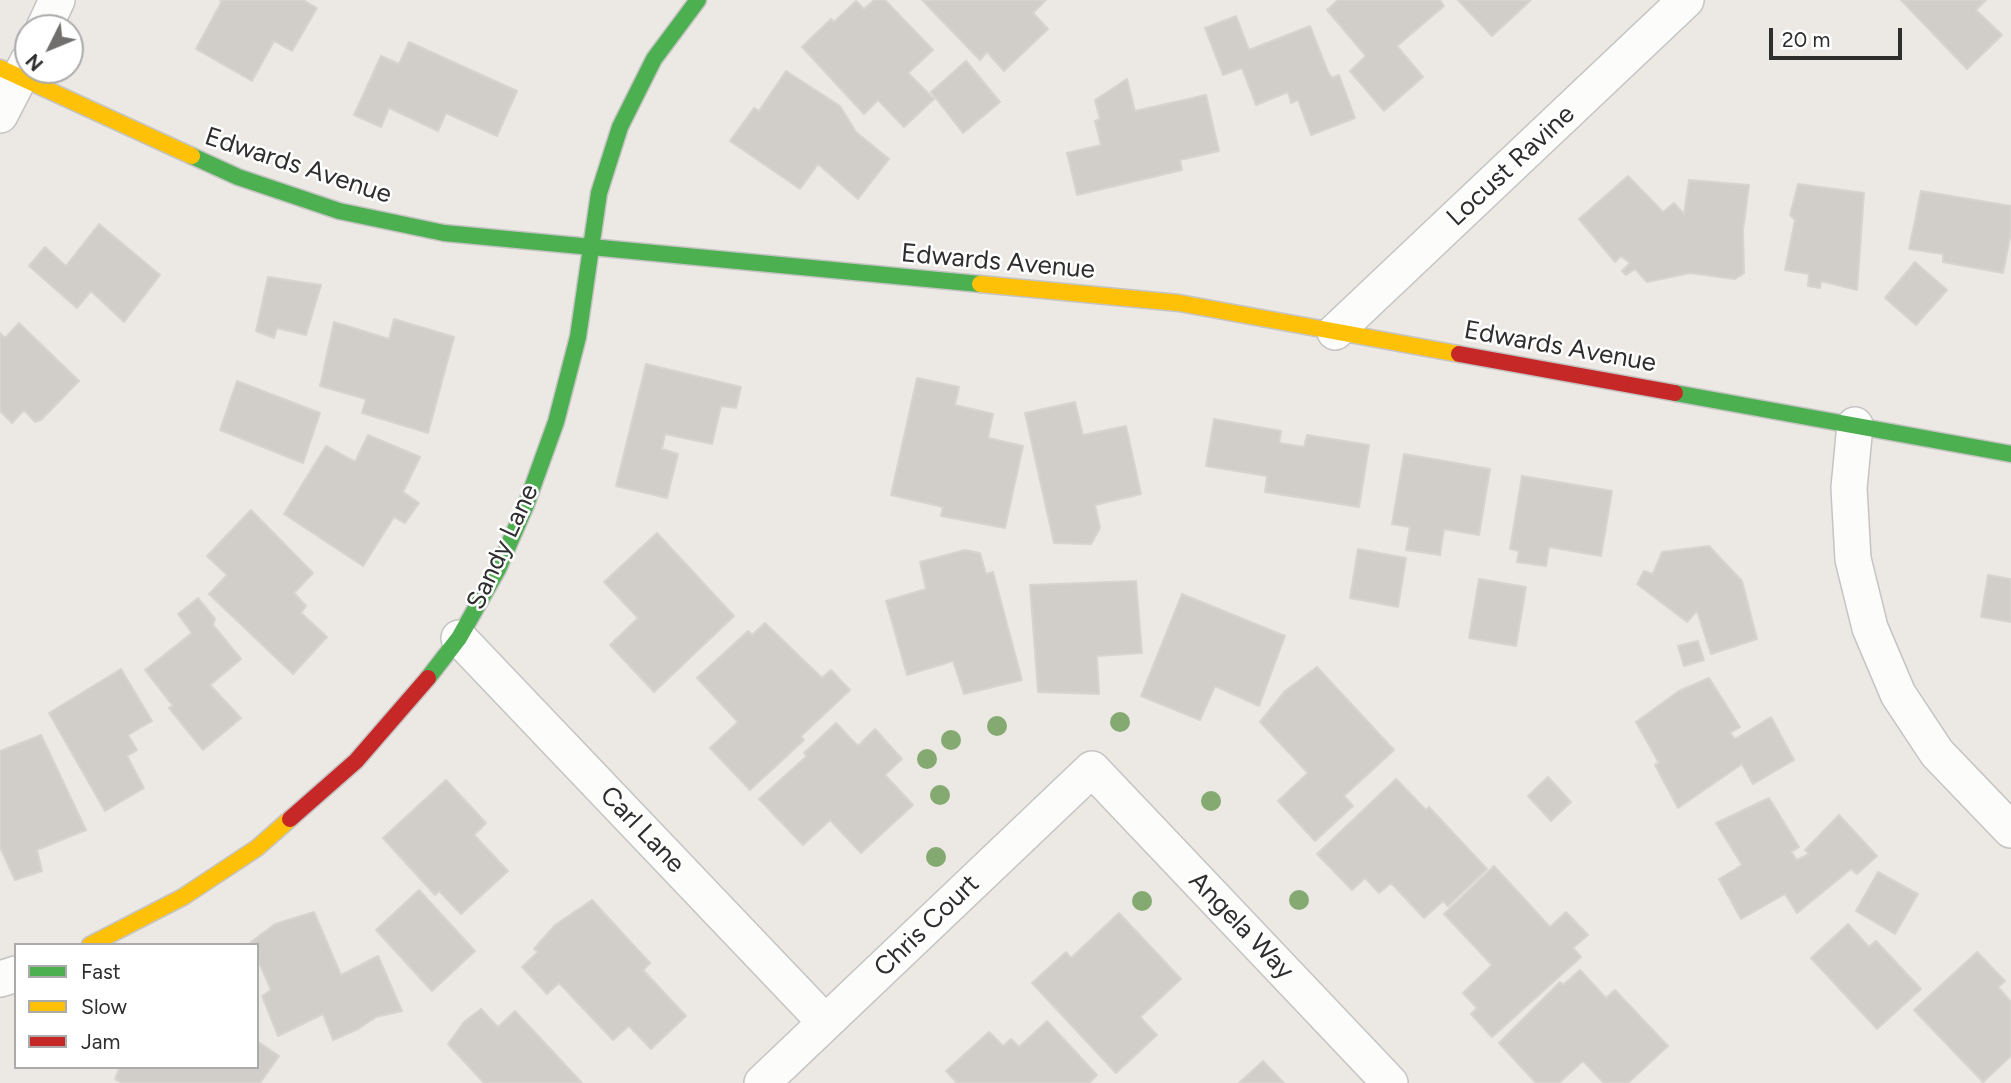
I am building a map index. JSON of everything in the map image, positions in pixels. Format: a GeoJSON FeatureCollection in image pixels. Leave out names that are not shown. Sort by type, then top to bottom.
{"type":"FeatureCollection","features":[{"type":"Feature","properties":{"kind":"street","name":"Sandy Lane"},"geometry":{"type":"LineString","coordinates":[[94,943],[183,897],[276,832],[356,761],[397,717],[459,638],[498,569],[526,505],[556,422],[578,337],[599,193],[620,127],[654,59],[698,0]]}},
{"type":"Feature","properties":{"kind":"street","name":"Locust Ravine"},"geometry":{"type":"LineString","coordinates":[[1335,332],[1686,0]]}},
{"type":"Feature","properties":{"kind":"street"},"geometry":{"type":"LineString","coordinates":[[0,115],[14,75]]}},
{"type":"Feature","properties":{"kind":"street","name":"Edwards Avenue"},"geometry":{"type":"LineString","coordinates":[[47,84],[239,177],[339,211],[444,233],[1179,303],[2011,454]]}},
{"type":"Feature","properties":{"kind":"street"},"geometry":{"type":"LineString","coordinates":[[1855,425],[1849,488],[1853,559],[1870,628],[1898,694],[1937,753],[2011,830]]}},
{"type":"Feature","properties":{"kind":"street","name":"Carl Lane"},"geometry":{"type":"LineString","coordinates":[[459,638],[825,1023]]}},
{"type":"Feature","properties":{"kind":"street","name":"Chris Court"},"geometry":{"type":"LineString","coordinates":[[762,1083],[1092,769]]}},
{"type":"Feature","properties":{"kind":"street","name":"Angela Way"},"geometry":{"type":"LineString","coordinates":[[1092,769],[1390,1083]]}},
{"type":"Feature","properties":{"kind":"building"},"geometry":{"type":"Polygon","coordinates":[[[220,0],[303,0],[317,8],[292,51],[274,41],[252,81],[196,49],[222,1],[220,0]]]}},
{"type":"Feature","properties":{"kind":"building"},"geometry":{"type":"Polygon","coordinates":[[[874,0],[885,0],[933,50],[908,73],[934,99],[904,127],[878,100],[864,114],[802,47],[831,19],[834,22],[856,1],[864,9],[874,0]]]}},
{"type":"Feature","properties":{"kind":"building"},"geometry":{"type":"Polygon","coordinates":[[[922,0],[1046,0],[1033,13],[1048,29],[1004,71],[987,52],[980,60],[922,0]]]}},
{"type":"Feature","properties":{"kind":"building"},"geometry":{"type":"Polygon","coordinates":[[[1338,0],[1440,0],[1444,6],[1397,46],[1423,77],[1384,111],[1350,71],[1366,56],[1327,10],[1338,0]]]}},
{"type":"Feature","properties":{"kind":"building"},"geometry":{"type":"Polygon","coordinates":[[[1458,0],[1531,0],[1492,36],[1458,0]]]}},
{"type":"Feature","properties":{"kind":"building"},"geometry":{"type":"Polygon","coordinates":[[[1901,0],[1986,0],[1976,10],[2002,35],[1967,69],[1901,0]]]}},
{"type":"Feature","properties":{"kind":"building"},"geometry":{"type":"Polygon","coordinates":[[[1236,16],[1249,50],[1310,26],[1328,72],[1332,78],[1339,75],[1355,118],[1311,135],[1298,100],[1291,103],[1288,92],[1256,105],[1242,68],[1223,75],[1205,28],[1236,16]]]}},
{"type":"Feature","properties":{"kind":"building"},"geometry":{"type":"Polygon","coordinates":[[[409,42],[517,91],[497,136],[446,113],[438,131],[389,108],[381,127],[354,115],[381,56],[399,64],[409,42]]]}},
{"type":"Feature","properties":{"kind":"building"},"geometry":{"type":"Polygon","coordinates":[[[966,61],[1000,102],[963,133],[931,92],[966,61]]]}},
{"type":"Feature","properties":{"kind":"building"},"geometry":{"type":"Polygon","coordinates":[[[786,71],[840,106],[856,132],[889,159],[858,199],[818,164],[800,189],[730,141],[754,108],[759,111],[786,71]]]}},
{"type":"Feature","properties":{"kind":"building"},"geometry":{"type":"Polygon","coordinates":[[[1127,79],[1135,111],[1206,95],[1219,151],[1180,160],[1182,170],[1077,195],[1067,153],[1101,145],[1095,121],[1100,119],[1095,100],[1127,79]]]}},
{"type":"Feature","properties":{"kind":"building"},"geometry":{"type":"Polygon","coordinates":[[[1628,176],[1663,212],[1674,203],[1684,214],[1689,180],[1749,185],[1743,230],[1744,273],[1735,279],[1690,273],[1647,282],[1635,269],[1626,275],[1622,271],[1630,263],[1621,256],[1615,262],[1579,219],[1628,176]]]}},
{"type":"Feature","properties":{"kind":"building"},"geometry":{"type":"Polygon","coordinates":[[[1798,184],[1864,193],[1857,290],[1821,281],[1820,288],[1808,286],[1809,274],[1785,270],[1795,220],[1790,215],[1798,184]]]}},
{"type":"Feature","properties":{"kind":"building"},"geometry":{"type":"Polygon","coordinates":[[[1921,191],[2011,206],[2011,232],[2003,273],[1943,262],[1943,254],[1909,249],[1921,191]]]}},
{"type":"Feature","properties":{"kind":"building"},"geometry":{"type":"Polygon","coordinates":[[[99,224],[160,275],[124,322],[91,291],[77,308],[29,266],[45,247],[66,266],[99,224]]]}},
{"type":"Feature","properties":{"kind":"building"},"geometry":{"type":"Polygon","coordinates":[[[1915,262],[1947,290],[1916,325],[1885,298],[1915,262]]]}},
{"type":"Feature","properties":{"kind":"building"},"geometry":{"type":"Polygon","coordinates":[[[268,277],[321,285],[306,335],[277,328],[274,338],[256,331],[268,277]]]}},
{"type":"Feature","properties":{"kind":"building"},"geometry":{"type":"Polygon","coordinates":[[[394,319],[454,337],[428,433],[362,413],[366,399],[320,386],[334,322],[389,339],[394,319]]]}},
{"type":"Feature","properties":{"kind":"building"},"geometry":{"type":"Polygon","coordinates":[[[19,323],[79,381],[41,420],[35,422],[24,410],[12,423],[0,411],[0,333],[5,338],[19,323]]]}},
{"type":"Feature","properties":{"kind":"building"},"geometry":{"type":"Polygon","coordinates":[[[646,364],[741,387],[736,408],[721,406],[712,444],[665,434],[662,449],[678,454],[667,498],[616,486],[646,364]]]}},
{"type":"Feature","properties":{"kind":"building"},"geometry":{"type":"Polygon","coordinates":[[[917,378],[959,387],[955,405],[993,414],[988,438],[1023,446],[1005,528],[941,516],[943,507],[891,495],[917,378]]]}},
{"type":"Feature","properties":{"kind":"building"},"geometry":{"type":"Polygon","coordinates":[[[237,381],[320,413],[303,463],[220,430],[237,381]]]}},
{"type":"Feature","properties":{"kind":"building"},"geometry":{"type":"Polygon","coordinates":[[[1075,402],[1083,435],[1126,426],[1141,494],[1095,505],[1100,528],[1091,544],[1054,543],[1025,413],[1075,402]]]}},
{"type":"Feature","properties":{"kind":"building"},"geometry":{"type":"Polygon","coordinates":[[[1214,419],[1281,431],[1279,443],[1304,447],[1307,435],[1369,445],[1359,507],[1265,492],[1267,476],[1206,466],[1214,419]]]}},
{"type":"Feature","properties":{"kind":"building"},"geometry":{"type":"Polygon","coordinates":[[[368,435],[420,457],[403,492],[419,503],[405,523],[394,517],[363,566],[284,514],[326,446],[355,462],[368,435]]]}},
{"type":"Feature","properties":{"kind":"building"},"geometry":{"type":"Polygon","coordinates":[[[1404,454],[1490,469],[1479,535],[1444,529],[1440,555],[1406,550],[1410,527],[1392,524],[1404,454]]]}},
{"type":"Feature","properties":{"kind":"building"},"geometry":{"type":"Polygon","coordinates":[[[1522,476],[1612,491],[1601,556],[1549,547],[1546,566],[1517,562],[1519,551],[1510,549],[1522,476]]]}},
{"type":"Feature","properties":{"kind":"building"},"geometry":{"type":"Polygon","coordinates":[[[251,510],[313,573],[294,593],[306,606],[301,613],[327,637],[293,674],[209,594],[227,575],[207,556],[251,510]]]}},
{"type":"Feature","properties":{"kind":"building"},"geometry":{"type":"Polygon","coordinates":[[[657,533],[734,616],[654,692],[610,645],[638,618],[604,582],[657,533]]]}},
{"type":"Feature","properties":{"kind":"building"},"geometry":{"type":"Polygon","coordinates":[[[1709,546],[1742,581],[1757,639],[1711,654],[1697,611],[1687,622],[1637,584],[1644,571],[1653,574],[1662,552],[1709,546]]]}},
{"type":"Feature","properties":{"kind":"building"},"geometry":{"type":"Polygon","coordinates":[[[1358,549],[1406,558],[1398,607],[1350,598],[1358,549]]]}},
{"type":"Feature","properties":{"kind":"building"},"geometry":{"type":"Polygon","coordinates":[[[965,550],[980,553],[986,574],[993,572],[1022,680],[964,694],[953,661],[907,675],[886,601],[926,589],[920,562],[965,550]]]}},
{"type":"Feature","properties":{"kind":"building"},"geometry":{"type":"Polygon","coordinates":[[[1988,575],[2011,579],[2011,622],[1981,617],[1988,575]]]}},
{"type":"Feature","properties":{"kind":"building"},"geometry":{"type":"Polygon","coordinates":[[[1479,579],[1526,587],[1516,646],[1469,638],[1479,579]]]}},
{"type":"Feature","properties":{"kind":"building"},"geometry":{"type":"Polygon","coordinates":[[[1136,581],[1142,653],[1097,656],[1099,694],[1038,692],[1030,585],[1136,581]]]}},
{"type":"Feature","properties":{"kind":"building"},"geometry":{"type":"Polygon","coordinates":[[[1182,594],[1285,636],[1259,706],[1215,686],[1200,720],[1141,696],[1182,594]]]}},
{"type":"Feature","properties":{"kind":"building"},"geometry":{"type":"Polygon","coordinates":[[[198,598],[215,619],[213,625],[241,659],[210,685],[241,718],[203,750],[169,708],[173,706],[145,670],[192,633],[178,614],[198,598]]]}},
{"type":"Feature","properties":{"kind":"building"},"geometry":{"type":"Polygon","coordinates":[[[765,623],[822,678],[831,670],[850,690],[801,736],[804,740],[750,790],[710,748],[738,722],[697,678],[748,631],[752,635],[765,623]]]}},
{"type":"Feature","properties":{"kind":"building"},"geometry":{"type":"Polygon","coordinates":[[[1698,641],[1704,660],[1684,666],[1678,646],[1698,641]]]}},
{"type":"Feature","properties":{"kind":"building"},"geometry":{"type":"Polygon","coordinates":[[[1317,667],[1394,750],[1344,796],[1353,806],[1315,841],[1278,801],[1308,773],[1260,722],[1285,691],[1317,667]]]}},
{"type":"Feature","properties":{"kind":"building"},"geometry":{"type":"Polygon","coordinates":[[[121,669],[152,721],[128,735],[137,750],[127,756],[144,788],[105,811],[49,713],[121,669]]]}},
{"type":"Feature","properties":{"kind":"building"},"geometry":{"type":"Polygon","coordinates":[[[1709,678],[1740,727],[1730,733],[1735,739],[1771,717],[1794,760],[1753,784],[1742,764],[1678,808],[1655,765],[1659,763],[1636,722],[1679,691],[1709,678]]]}},
{"type":"Feature","properties":{"kind":"building"},"geometry":{"type":"Polygon","coordinates":[[[836,723],[858,746],[875,729],[902,759],[885,775],[913,805],[861,853],[830,820],[803,845],[759,799],[807,756],[804,753],[836,723]]]}},
{"type":"Feature","properties":{"kind":"building"},"geometry":{"type":"Polygon","coordinates":[[[41,735],[86,830],[37,850],[42,871],[15,880],[0,847],[0,751],[41,735]]]}},
{"type":"Feature","properties":{"kind":"building"},"geometry":{"type":"Polygon","coordinates":[[[1548,777],[1571,802],[1551,821],[1528,796],[1548,777]]]}},
{"type":"Feature","properties":{"kind":"building"},"geometry":{"type":"Polygon","coordinates":[[[1396,779],[1426,810],[1429,807],[1487,869],[1448,906],[1443,901],[1424,918],[1391,883],[1379,893],[1365,878],[1352,890],[1317,854],[1396,779]]]}},
{"type":"Feature","properties":{"kind":"building"},"geometry":{"type":"Polygon","coordinates":[[[446,780],[486,823],[474,835],[508,871],[461,914],[439,891],[435,895],[383,838],[446,780]]]}},
{"type":"Feature","properties":{"kind":"building"},"geometry":{"type":"Polygon","coordinates":[[[1769,798],[1799,847],[1791,852],[1797,860],[1809,854],[1805,850],[1839,815],[1877,856],[1857,874],[1851,869],[1797,913],[1785,894],[1741,919],[1719,879],[1742,865],[1716,823],[1769,798]]]}},
{"type":"Feature","properties":{"kind":"building"},"geometry":{"type":"Polygon","coordinates":[[[1494,866],[1550,927],[1566,912],[1588,935],[1573,948],[1581,957],[1492,1037],[1471,1014],[1477,1008],[1463,993],[1492,965],[1444,914],[1494,866]]]}},
{"type":"Feature","properties":{"kind":"building"},"geometry":{"type":"Polygon","coordinates":[[[1878,872],[1918,894],[1895,934],[1856,911],[1878,872]]]}},
{"type":"Feature","properties":{"kind":"building"},"geometry":{"type":"Polygon","coordinates":[[[419,890],[475,951],[432,991],[376,930],[419,890]]]}},
{"type":"Feature","properties":{"kind":"building"},"geometry":{"type":"Polygon","coordinates":[[[592,900],[650,963],[643,970],[686,1016],[651,1049],[629,1026],[613,1040],[559,983],[547,994],[522,967],[538,952],[534,949],[555,925],[592,900]]]}},
{"type":"Feature","properties":{"kind":"building"},"geometry":{"type":"Polygon","coordinates":[[[314,912],[341,975],[378,956],[402,1011],[376,1017],[333,1040],[323,1014],[278,1036],[262,996],[271,990],[259,963],[259,943],[251,942],[275,924],[314,912]]]}},
{"type":"Feature","properties":{"kind":"building"},"geometry":{"type":"Polygon","coordinates":[[[1119,913],[1181,979],[1140,1017],[1157,1035],[1116,1073],[1032,983],[1066,952],[1071,958],[1119,913]]]}},
{"type":"Feature","properties":{"kind":"building"},"geometry":{"type":"Polygon","coordinates":[[[1848,924],[1869,947],[1876,941],[1921,989],[1877,1029],[1811,958],[1848,924]]]}},
{"type":"Feature","properties":{"kind":"building"},"geometry":{"type":"Polygon","coordinates":[[[1977,952],[2005,981],[1998,987],[2011,1002],[2011,1056],[1983,1082],[1914,1010],[1977,952]]]}},
{"type":"Feature","properties":{"kind":"building"},"geometry":{"type":"Polygon","coordinates":[[[1580,970],[1606,998],[1615,990],[1668,1046],[1628,1083],[1604,1083],[1583,1061],[1559,1083],[1536,1083],[1499,1043],[1560,982],[1563,985],[1580,970]]]}},
{"type":"Feature","properties":{"kind":"building"},"geometry":{"type":"Polygon","coordinates":[[[481,1009],[498,1027],[515,1011],[582,1083],[484,1083],[448,1044],[464,1022],[481,1009]]]}},
{"type":"Feature","properties":{"kind":"building"},"geometry":{"type":"Polygon","coordinates":[[[1047,1021],[1097,1075],[1089,1083],[957,1083],[946,1071],[989,1032],[1003,1046],[1011,1039],[1019,1047],[1047,1021]]]}},
{"type":"Feature","properties":{"kind":"building"},"geometry":{"type":"Polygon","coordinates":[[[259,1042],[279,1056],[260,1083],[122,1083],[115,1079],[119,1069],[259,1069],[259,1042]]]}},
{"type":"Feature","properties":{"kind":"building"},"geometry":{"type":"Polygon","coordinates":[[[1263,1061],[1284,1083],[1239,1083],[1263,1061]]]}},
{"type":"Feature","properties":{"kind":"traffic: fast"},"geometry":{"type":"LineString","coordinates":[[428,678],[459,638],[498,569],[526,505],[556,422],[578,337],[599,193],[620,127],[654,59],[698,0]]}},
{"type":"Feature","properties":{"kind":"traffic: fast"},"geometry":{"type":"LineString","coordinates":[[192,156],[238,177],[339,211],[444,233],[980,284]]}},
{"type":"Feature","properties":{"kind":"traffic: fast"},"geometry":{"type":"LineString","coordinates":[[1675,393],[2011,454]]}},
{"type":"Feature","properties":{"kind":"traffic: slow"},"geometry":{"type":"LineString","coordinates":[[0,68],[192,156]]}},
{"type":"Feature","properties":{"kind":"traffic: slow"},"geometry":{"type":"LineString","coordinates":[[980,284],[1179,303],[1459,354]]}},
{"type":"Feature","properties":{"kind":"traffic: slow"},"geometry":{"type":"LineString","coordinates":[[94,943],[183,897],[257,848],[290,819]]}},
{"type":"Feature","properties":{"kind":"traffic: jam"},"geometry":{"type":"LineString","coordinates":[[1459,354],[1675,393]]}},
{"type":"Feature","properties":{"kind":"traffic: jam"},"geometry":{"type":"LineString","coordinates":[[290,819],[356,761],[428,678]]}}]}
